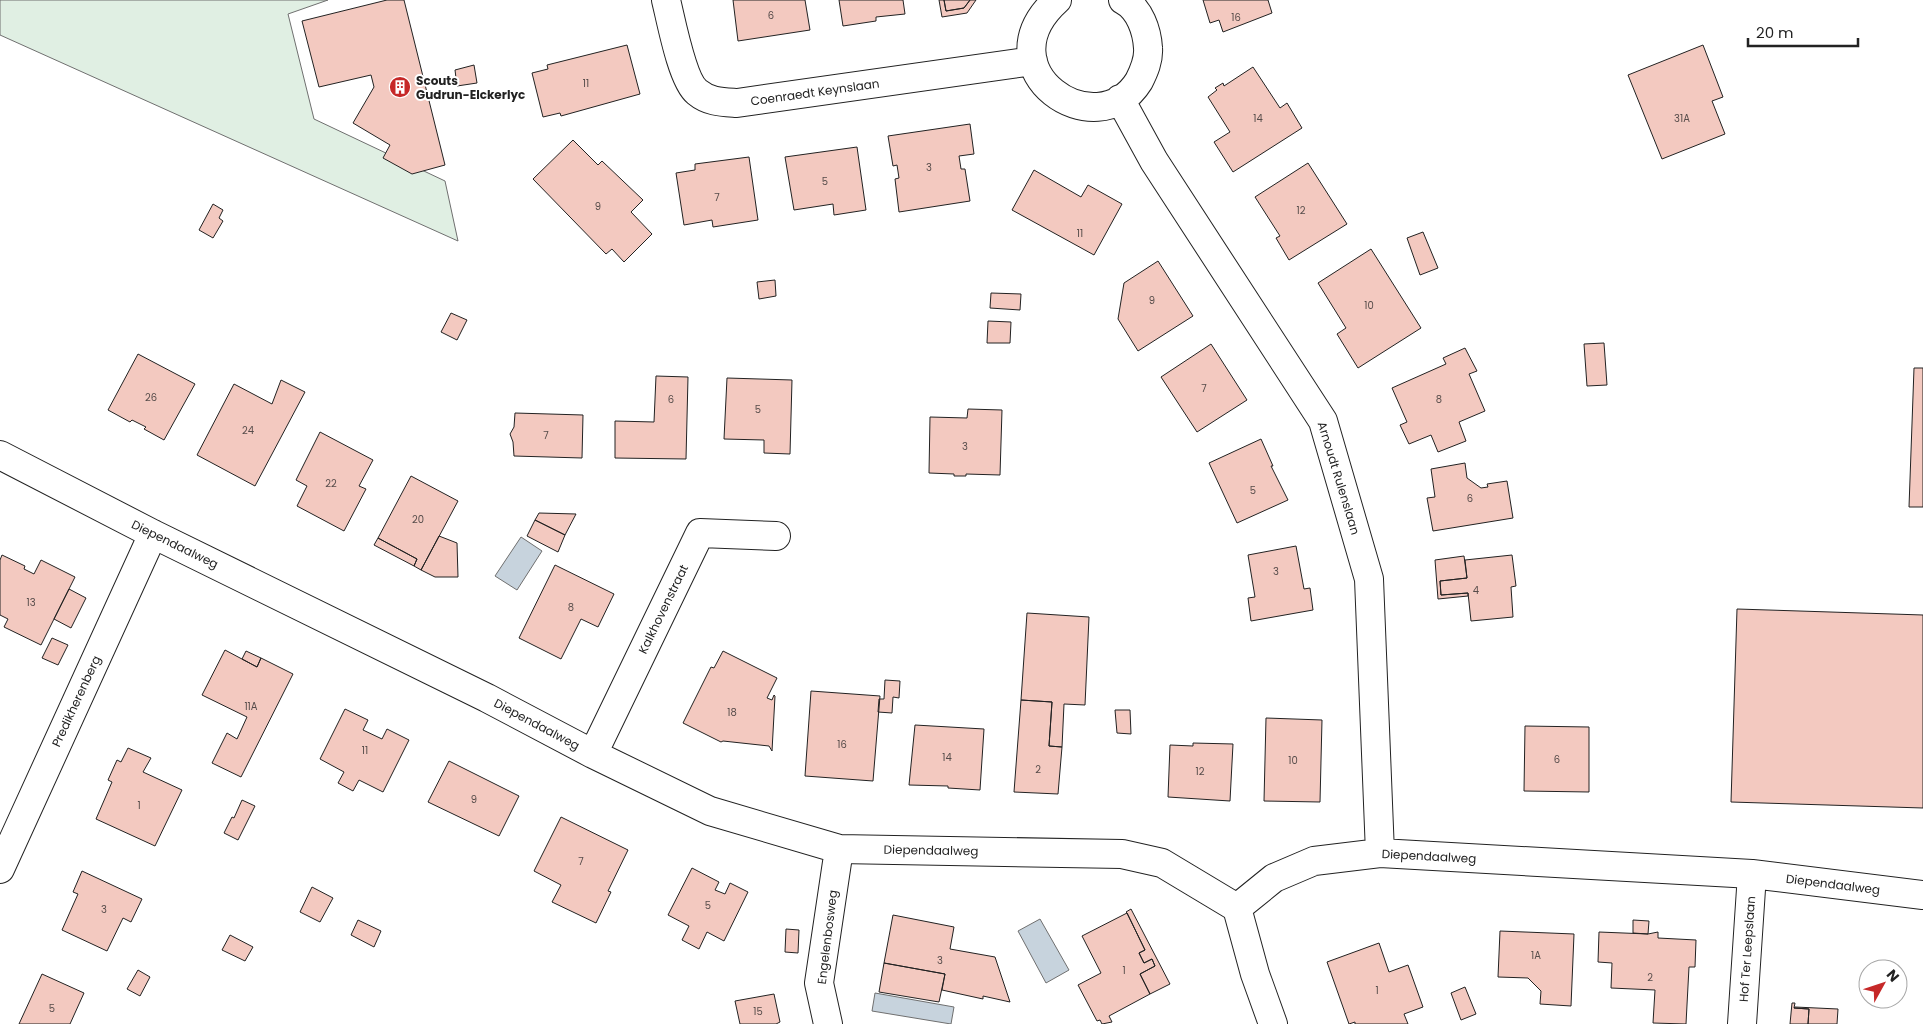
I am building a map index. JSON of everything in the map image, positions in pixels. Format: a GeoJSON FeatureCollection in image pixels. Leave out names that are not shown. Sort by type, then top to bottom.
{"type":"FeatureCollection","features":[{"type":"Feature","properties":{"kind":"street","name":"Coenraedt Keynslaan"},"geometry":{"type":"LineString","coordinates":[[666,0],[685,73],[695,91],[715,102],[737,103],[1033,61]]}},
{"type":"Feature","properties":{"kind":"street"},"geometry":{"type":"LineString","coordinates":[[1057,0],[1045,12],[1036,27],[1032,44],[1033,61],[1040,78],[1051,92],[1066,102],[1084,107],[1103,106],[1120,99],[1134,87],[1145,71],[1149,53],[1147,33],[1139,16],[1123,0]]}},
{"type":"Feature","properties":{"kind":"street","name":"Arnoudt Rulenslaan"},"geometry":{"type":"LineString","coordinates":[[1120,99],[1154,161],[1323,421],[1369,579],[1380,853]]}},
{"type":"Feature","properties":{"kind":"street","name":"Diependaalweg"},"geometry":{"type":"LineString","coordinates":[[0,455],[153,534],[487,698],[593,754],[710,811],[839,849],[1122,854],[1162,863],[1237,908],[1274,878],[1314,861],[1380,853],[1752,874],[1923,895]]}},
{"type":"Feature","properties":{"kind":"street","name":"Kalkhovenstraat"},"geometry":{"type":"LineString","coordinates":[[593,754],[700,533],[776,536]]}},
{"type":"Feature","properties":{"kind":"street","name":"Predikherenberg"},"geometry":{"type":"LineString","coordinates":[[0,868],[153,534]]}},
{"type":"Feature","properties":{"kind":"street","name":"Engelenbosweg"},"geometry":{"type":"LineString","coordinates":[[828,1024],[819,983],[839,849]]}},
{"type":"Feature","properties":{"kind":"street","name":"Hof Ter Leepslaan"},"geometry":{"type":"LineString","coordinates":[[1742,1024],[1752,874]]}},
{"type":"Feature","properties":{"kind":"street"},"geometry":{"type":"LineString","coordinates":[[1237,908],[1255,974],[1274,1024]]}},
{"type":"Feature","properties":{"kind":"green space"},"geometry":{"type":"Polygon","coordinates":[[[0,0],[328,0],[288,14],[314,119],[445,181],[458,241],[0,35],[0,0]]]}},
{"type":"Feature","properties":{"kind":"shaded area"},"geometry":{"type":"Polygon","coordinates":[[[521,537],[542,551],[517,590],[495,576],[521,537]]]}},
{"type":"Feature","properties":{"kind":"shaded area"},"geometry":{"type":"Polygon","coordinates":[[[1040,919],[1069,970],[1046,983],[1018,931],[1040,919]]]}},
{"type":"Feature","properties":{"kind":"shaded area"},"geometry":{"type":"Polygon","coordinates":[[[875,993],[954,1007],[951,1024],[872,1011],[875,993]]]}},
{"type":"Feature","properties":{"kind":"building","name":"Scouts Gudrun-Elckerlyc"},"geometry":{"type":"Polygon","coordinates":[[[387,0],[404,0],[445,165],[412,174],[383,158],[390,145],[353,123],[374,87],[371,75],[319,87],[302,21],[387,0]]]}},
{"type":"Feature","properties":{"kind":"building"},"geometry":{"type":"Polygon","coordinates":[[[733,0],[805,0],[810,30],[738,41],[733,0]]]}},
{"type":"Feature","properties":{"kind":"building"},"geometry":{"type":"Polygon","coordinates":[[[839,0],[903,0],[905,14],[876,17],[876,21],[843,26],[839,0]]]}},
{"type":"Feature","properties":{"kind":"building"},"geometry":{"type":"Polygon","coordinates":[[[939,0],[944,0],[946,11],[964,8],[970,0],[976,0],[967,13],[942,17],[939,0]]]}},
{"type":"Feature","properties":{"kind":"building"},"geometry":{"type":"Polygon","coordinates":[[[944,0],[970,0],[964,8],[946,11],[944,0]]]}},
{"type":"Feature","properties":{"kind":"building"},"geometry":{"type":"Polygon","coordinates":[[[1203,0],[1268,0],[1272,13],[1223,32],[1219,20],[1210,23],[1203,0]]]}},
{"type":"Feature","properties":{"kind":"building"},"geometry":{"type":"Polygon","coordinates":[[[627,45],[640,94],[561,116],[560,113],[543,117],[532,73],[548,69],[547,65],[627,45]]]}},
{"type":"Feature","properties":{"kind":"building"},"geometry":{"type":"Polygon","coordinates":[[[1703,45],[1723,97],[1712,101],[1725,134],[1662,159],[1628,75],[1703,45]]]}},
{"type":"Feature","properties":{"kind":"building"},"geometry":{"type":"Polygon","coordinates":[[[474,65],[477,83],[457,86],[455,70],[474,65]]]}},
{"type":"Feature","properties":{"kind":"building"},"geometry":{"type":"Polygon","coordinates":[[[1253,67],[1280,108],[1287,103],[1302,128],[1233,172],[1214,142],[1230,132],[1208,97],[1217,90],[1215,88],[1223,83],[1224,86],[1253,67]]]}},
{"type":"Feature","properties":{"kind":"building"},"geometry":{"type":"Polygon","coordinates":[[[970,124],[974,154],[959,156],[961,169],[965,169],[970,201],[899,212],[895,179],[899,178],[897,165],[893,166],[888,136],[970,124]]]}},
{"type":"Feature","properties":{"kind":"building"},"geometry":{"type":"Polygon","coordinates":[[[573,140],[598,165],[602,161],[643,200],[631,212],[652,234],[624,262],[612,249],[606,254],[533,179],[573,140]]]}},
{"type":"Feature","properties":{"kind":"building"},"geometry":{"type":"Polygon","coordinates":[[[857,147],[866,210],[834,215],[833,204],[794,210],[785,157],[857,147]]]}},
{"type":"Feature","properties":{"kind":"building"},"geometry":{"type":"Polygon","coordinates":[[[749,157],[758,220],[713,227],[712,220],[684,225],[676,173],[695,170],[695,164],[749,157]]]}},
{"type":"Feature","properties":{"kind":"building"},"geometry":{"type":"Polygon","coordinates":[[[1308,163],[1347,224],[1289,260],[1276,238],[1280,236],[1255,197],[1308,163]]]}},
{"type":"Feature","properties":{"kind":"building"},"geometry":{"type":"Polygon","coordinates":[[[1034,170],[1081,197],[1088,185],[1122,204],[1094,255],[1012,210],[1034,170]]]}},
{"type":"Feature","properties":{"kind":"building"},"geometry":{"type":"Polygon","coordinates":[[[213,204],[223,210],[219,218],[223,221],[213,238],[199,230],[213,204]]]}},
{"type":"Feature","properties":{"kind":"building"},"geometry":{"type":"Polygon","coordinates":[[[1423,232],[1438,268],[1420,275],[1407,238],[1423,232]]]}},
{"type":"Feature","properties":{"kind":"building"},"geometry":{"type":"Polygon","coordinates":[[[1371,249],[1421,328],[1358,368],[1337,334],[1346,328],[1318,283],[1371,249]]]}},
{"type":"Feature","properties":{"kind":"building"},"geometry":{"type":"Polygon","coordinates":[[[1158,261],[1193,316],[1138,351],[1118,319],[1124,283],[1158,261]]]}},
{"type":"Feature","properties":{"kind":"building"},"geometry":{"type":"Polygon","coordinates":[[[775,280],[776,296],[759,299],[757,282],[775,280]]]}},
{"type":"Feature","properties":{"kind":"building"},"geometry":{"type":"Polygon","coordinates":[[[991,293],[1021,294],[1020,310],[990,308],[991,293]]]}},
{"type":"Feature","properties":{"kind":"building"},"geometry":{"type":"Polygon","coordinates":[[[451,313],[467,320],[457,340],[441,332],[451,313]]]}},
{"type":"Feature","properties":{"kind":"building"},"geometry":{"type":"Polygon","coordinates":[[[988,321],[1011,322],[1010,343],[987,343],[988,321]]]}},
{"type":"Feature","properties":{"kind":"building"},"geometry":{"type":"Polygon","coordinates":[[[1604,343],[1607,385],[1587,386],[1584,344],[1604,343]]]}},
{"type":"Feature","properties":{"kind":"building"},"geometry":{"type":"Polygon","coordinates":[[[1211,344],[1247,400],[1197,432],[1161,377],[1211,344]]]}},
{"type":"Feature","properties":{"kind":"building"},"geometry":{"type":"Polygon","coordinates":[[[1465,348],[1477,371],[1469,374],[1485,411],[1459,422],[1466,441],[1438,452],[1431,435],[1409,444],[1400,425],[1407,422],[1392,388],[1446,364],[1443,358],[1465,348]]]}},
{"type":"Feature","properties":{"kind":"building"},"geometry":{"type":"Polygon","coordinates":[[[138,354],[195,384],[164,440],[144,429],[146,427],[132,420],[130,422],[108,410],[138,354]]]}},
{"type":"Feature","properties":{"kind":"building"},"geometry":{"type":"Polygon","coordinates":[[[1914,368],[1923,368],[1923,507],[1909,507],[1914,368]]]}},
{"type":"Feature","properties":{"kind":"building"},"geometry":{"type":"Polygon","coordinates":[[[656,376],[688,377],[686,459],[615,458],[615,421],[654,422],[656,376]]]}},
{"type":"Feature","properties":{"kind":"building"},"geometry":{"type":"Polygon","coordinates":[[[727,378],[792,380],[790,454],[764,453],[764,440],[724,439],[727,378]]]}},
{"type":"Feature","properties":{"kind":"building"},"geometry":{"type":"Polygon","coordinates":[[[281,380],[305,392],[255,486],[197,455],[234,384],[272,404],[281,380]]]}},
{"type":"Feature","properties":{"kind":"building"},"geometry":{"type":"Polygon","coordinates":[[[968,409],[1002,410],[1000,475],[966,474],[966,476],[954,476],[954,474],[929,473],[930,417],[967,418],[968,409]]]}},
{"type":"Feature","properties":{"kind":"building"},"geometry":{"type":"Polygon","coordinates":[[[515,413],[583,415],[582,458],[514,456],[513,442],[510,434],[514,427],[515,413]]]}},
{"type":"Feature","properties":{"kind":"building"},"geometry":{"type":"Polygon","coordinates":[[[320,432],[373,460],[359,486],[366,489],[344,531],[297,506],[307,486],[296,480],[320,432]]]}},
{"type":"Feature","properties":{"kind":"building"},"geometry":{"type":"Polygon","coordinates":[[[1261,439],[1273,466],[1271,466],[1288,500],[1237,523],[1209,463],[1261,439]]]}},
{"type":"Feature","properties":{"kind":"building"},"geometry":{"type":"Polygon","coordinates":[[[1465,463],[1467,478],[1481,488],[1488,487],[1487,484],[1507,481],[1513,518],[1433,531],[1427,498],[1435,497],[1431,469],[1465,463]]]}},
{"type":"Feature","properties":{"kind":"building"},"geometry":{"type":"Polygon","coordinates":[[[411,476],[458,501],[421,570],[414,566],[417,559],[378,538],[411,476]]]}},
{"type":"Feature","properties":{"kind":"building"},"geometry":{"type":"Polygon","coordinates":[[[539,513],[576,514],[565,535],[535,520],[539,513]]]}},
{"type":"Feature","properties":{"kind":"building"},"geometry":{"type":"Polygon","coordinates":[[[535,520],[565,535],[558,552],[527,536],[535,520]]]}},
{"type":"Feature","properties":{"kind":"building"},"geometry":{"type":"Polygon","coordinates":[[[439,536],[457,543],[458,577],[435,577],[421,570],[439,536]]]}},
{"type":"Feature","properties":{"kind":"building"},"geometry":{"type":"Polygon","coordinates":[[[378,538],[417,559],[414,566],[374,545],[378,538]]]}},
{"type":"Feature","properties":{"kind":"building"},"geometry":{"type":"Polygon","coordinates":[[[1296,546],[1304,589],[1310,588],[1313,610],[1251,621],[1248,598],[1255,597],[1248,555],[1296,546]]]}},
{"type":"Feature","properties":{"kind":"building"},"geometry":{"type":"Polygon","coordinates":[[[2,555],[25,566],[24,569],[34,574],[41,560],[75,577],[41,645],[4,627],[8,619],[0,615],[0,560],[2,555]]]}},
{"type":"Feature","properties":{"kind":"building"},"geometry":{"type":"Polygon","coordinates":[[[1512,555],[1516,586],[1511,587],[1513,617],[1471,621],[1468,593],[1441,595],[1440,581],[1467,578],[1465,560],[1512,555]]]}},
{"type":"Feature","properties":{"kind":"building"},"geometry":{"type":"Polygon","coordinates":[[[1464,556],[1467,578],[1440,581],[1441,595],[1468,593],[1468,596],[1438,599],[1435,560],[1464,556]]]}},
{"type":"Feature","properties":{"kind":"building"},"geometry":{"type":"Polygon","coordinates":[[[555,565],[614,594],[598,627],[581,619],[561,659],[519,638],[555,565]]]}},
{"type":"Feature","properties":{"kind":"building"},"geometry":{"type":"Polygon","coordinates":[[[69,589],[86,598],[71,628],[54,619],[69,589]]]}},
{"type":"Feature","properties":{"kind":"building"},"geometry":{"type":"Polygon","coordinates":[[[1737,609],[1923,615],[1923,808],[1731,802],[1737,609]]]}},
{"type":"Feature","properties":{"kind":"building"},"geometry":{"type":"Polygon","coordinates":[[[1027,613],[1089,617],[1085,705],[1064,704],[1062,747],[1049,746],[1052,702],[1021,700],[1027,613]]]}},
{"type":"Feature","properties":{"kind":"building"},"geometry":{"type":"Polygon","coordinates":[[[52,638],[68,645],[58,665],[42,658],[52,638]]]}},
{"type":"Feature","properties":{"kind":"building"},"geometry":{"type":"Polygon","coordinates":[[[225,650],[257,667],[261,658],[293,674],[241,777],[212,763],[227,733],[237,739],[247,717],[202,695],[225,650]]]}},
{"type":"Feature","properties":{"kind":"building"},"geometry":{"type":"Polygon","coordinates":[[[246,651],[261,658],[257,667],[242,659],[246,651]]]}},
{"type":"Feature","properties":{"kind":"building"},"geometry":{"type":"Polygon","coordinates":[[[723,651],[777,678],[767,698],[772,700],[775,696],[772,751],[769,746],[721,742],[683,723],[711,667],[714,668],[723,651]]]}},
{"type":"Feature","properties":{"kind":"building"},"geometry":{"type":"Polygon","coordinates":[[[885,680],[900,681],[899,698],[893,697],[892,713],[878,712],[879,699],[884,699],[885,680]]]}},
{"type":"Feature","properties":{"kind":"building"},"geometry":{"type":"Polygon","coordinates":[[[811,691],[880,696],[873,781],[805,776],[811,691]]]}},
{"type":"Feature","properties":{"kind":"building"},"geometry":{"type":"Polygon","coordinates":[[[1021,700],[1052,702],[1049,746],[1062,747],[1058,794],[1014,792],[1021,700]]]}},
{"type":"Feature","properties":{"kind":"building"},"geometry":{"type":"Polygon","coordinates":[[[345,709],[368,720],[363,730],[382,739],[387,729],[409,740],[383,792],[359,780],[353,791],[338,783],[344,772],[320,759],[345,709]]]}},
{"type":"Feature","properties":{"kind":"building"},"geometry":{"type":"Polygon","coordinates":[[[1115,710],[1130,710],[1131,734],[1117,733],[1115,710]]]}},
{"type":"Feature","properties":{"kind":"building"},"geometry":{"type":"Polygon","coordinates":[[[1266,718],[1322,720],[1320,802],[1264,801],[1266,718]]]}},
{"type":"Feature","properties":{"kind":"building"},"geometry":{"type":"Polygon","coordinates":[[[915,725],[984,729],[980,790],[948,788],[948,786],[909,785],[915,725]]]}},
{"type":"Feature","properties":{"kind":"building"},"geometry":{"type":"Polygon","coordinates":[[[1525,726],[1589,727],[1589,792],[1524,791],[1525,726]]]}},
{"type":"Feature","properties":{"kind":"building"},"geometry":{"type":"Polygon","coordinates":[[[1193,743],[1233,744],[1230,801],[1168,797],[1170,745],[1193,746],[1193,743]]]}},
{"type":"Feature","properties":{"kind":"building"},"geometry":{"type":"Polygon","coordinates":[[[128,748],[151,758],[143,772],[182,790],[155,846],[96,819],[112,782],[108,780],[117,760],[121,762],[128,748]]]}},
{"type":"Feature","properties":{"kind":"building"},"geometry":{"type":"Polygon","coordinates":[[[449,761],[519,796],[499,836],[428,802],[449,761]]]}},
{"type":"Feature","properties":{"kind":"building"},"geometry":{"type":"Polygon","coordinates":[[[242,800],[255,806],[238,840],[224,833],[232,817],[234,818],[242,800]]]}},
{"type":"Feature","properties":{"kind":"building"},"geometry":{"type":"Polygon","coordinates":[[[561,817],[628,850],[608,891],[611,892],[596,923],[552,902],[561,885],[534,871],[561,817]]]}},
{"type":"Feature","properties":{"kind":"building"},"geometry":{"type":"Polygon","coordinates":[[[692,868],[719,882],[715,890],[725,894],[730,883],[748,892],[724,941],[707,932],[699,949],[682,940],[689,926],[668,915],[692,868]]]}},
{"type":"Feature","properties":{"kind":"building"},"geometry":{"type":"Polygon","coordinates":[[[82,871],[142,899],[131,922],[123,918],[107,951],[62,930],[78,894],[73,892],[82,871]]]}},
{"type":"Feature","properties":{"kind":"building"},"geometry":{"type":"Polygon","coordinates":[[[312,887],[333,898],[320,922],[300,912],[312,887]]]}},
{"type":"Feature","properties":{"kind":"building"},"geometry":{"type":"Polygon","coordinates":[[[1131,909],[1170,984],[1150,994],[1140,974],[1155,966],[1152,959],[1144,963],[1139,953],[1145,950],[1126,912],[1131,909]]]}},
{"type":"Feature","properties":{"kind":"building"},"geometry":{"type":"Polygon","coordinates":[[[1127,913],[1145,950],[1139,953],[1144,963],[1152,959],[1155,966],[1140,974],[1150,994],[1109,1016],[1112,1022],[1102,1024],[1100,1020],[1097,1021],[1078,985],[1101,973],[1082,936],[1127,913]]]}},
{"type":"Feature","properties":{"kind":"building"},"geometry":{"type":"Polygon","coordinates":[[[893,915],[954,927],[950,949],[995,957],[1010,1002],[983,996],[983,999],[942,990],[945,974],[884,963],[893,915]]]}},
{"type":"Feature","properties":{"kind":"building"},"geometry":{"type":"Polygon","coordinates":[[[358,920],[381,931],[374,947],[351,935],[358,920]]]}},
{"type":"Feature","properties":{"kind":"building"},"geometry":{"type":"Polygon","coordinates":[[[1633,920],[1649,921],[1648,934],[1633,933],[1633,920]]]}},
{"type":"Feature","properties":{"kind":"building"},"geometry":{"type":"Polygon","coordinates":[[[786,929],[799,930],[798,953],[785,952],[786,929]]]}},
{"type":"Feature","properties":{"kind":"building"},"geometry":{"type":"Polygon","coordinates":[[[1500,931],[1574,934],[1571,1006],[1540,1004],[1541,991],[1528,978],[1498,977],[1500,931]]]}},
{"type":"Feature","properties":{"kind":"building"},"geometry":{"type":"Polygon","coordinates":[[[1599,932],[1648,934],[1658,932],[1658,938],[1696,940],[1695,967],[1689,967],[1686,1024],[1653,1023],[1655,990],[1611,988],[1612,963],[1598,962],[1599,932]]]}},
{"type":"Feature","properties":{"kind":"building"},"geometry":{"type":"Polygon","coordinates":[[[230,935],[253,947],[245,961],[222,950],[230,935]]]}},
{"type":"Feature","properties":{"kind":"building"},"geometry":{"type":"Polygon","coordinates":[[[1379,943],[1389,972],[1408,965],[1423,1007],[1404,1014],[1408,1024],[1355,1024],[1355,1022],[1349,1024],[1327,962],[1379,943]]]}},
{"type":"Feature","properties":{"kind":"building"},"geometry":{"type":"Polygon","coordinates":[[[884,963],[945,974],[939,1002],[879,992],[884,963]]]}},
{"type":"Feature","properties":{"kind":"building"},"geometry":{"type":"Polygon","coordinates":[[[138,970],[150,977],[140,996],[127,989],[138,970]]]}},
{"type":"Feature","properties":{"kind":"building"},"geometry":{"type":"Polygon","coordinates":[[[42,974],[84,993],[70,1024],[19,1024],[42,974]]]}},
{"type":"Feature","properties":{"kind":"building"},"geometry":{"type":"Polygon","coordinates":[[[1465,987],[1476,1014],[1461,1020],[1451,993],[1465,987]]]}},
{"type":"Feature","properties":{"kind":"building"},"geometry":{"type":"Polygon","coordinates":[[[774,994],[780,1022],[776,1024],[740,1024],[735,1001],[774,994]]]}},
{"type":"Feature","properties":{"kind":"building"},"geometry":{"type":"Polygon","coordinates":[[[1792,1003],[1795,1003],[1794,1008],[1809,1009],[1808,1024],[1790,1024],[1792,1003]]]}},
{"type":"Feature","properties":{"kind":"building"},"geometry":{"type":"Polygon","coordinates":[[[1795,1007],[1838,1009],[1837,1024],[1808,1024],[1809,1009],[1795,1007]]]}},
{"type":"Feature","properties":{"kind":"place","name":"Scouts Gudrun-Elckerlyc"},"geometry":{"type":"Point","coordinates":[400,87]}}]}
